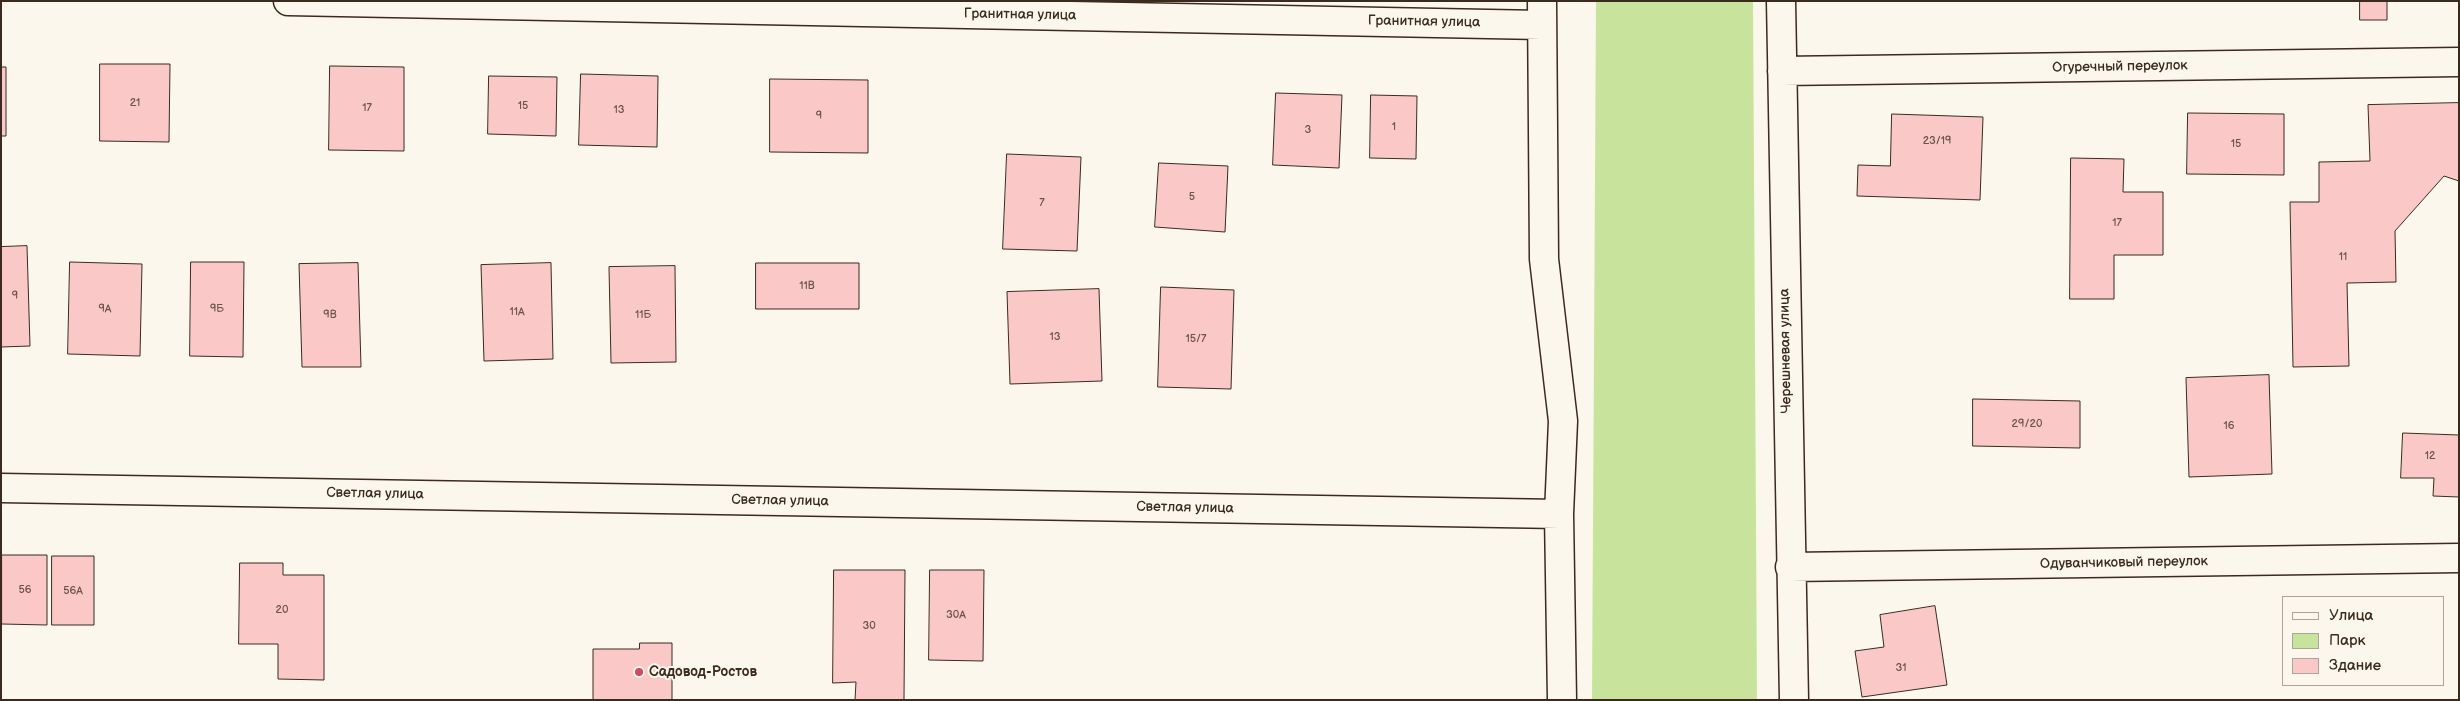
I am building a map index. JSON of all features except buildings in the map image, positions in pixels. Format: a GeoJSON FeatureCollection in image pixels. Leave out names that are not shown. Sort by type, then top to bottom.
{"type":"FeatureCollection","features":[{"type":"Feature","properties":{"kind":"street","name":"Гранитная улица"},"geometry":{"type":"LineString","coordinates":[[288,1],[1542,13]]}},
{"type":"Feature","properties":{"kind":"street","name":"Черешневая улица"},"geometry":{"type":"LineString","coordinates":[[1781,1],[1790,567],[1794,700]]}},
{"type":"Feature","properties":{"kind":"street"},"geometry":{"type":"LineString","coordinates":[[1542,13],[1544,259],[1563,421],[1559,514],[1562,700]]}},
{"type":"Feature","properties":{"kind":"street","name":"Огуречный переулок"},"geometry":{"type":"LineString","coordinates":[[1782,71],[2459,62]]}},
{"type":"Feature","properties":{"kind":"street","name":"Светлая улица"},"geometry":{"type":"LineString","coordinates":[[1,488],[1559,514]]}},
{"type":"Feature","properties":{"kind":"street","name":"Одуванчиковый переулок"},"geometry":{"type":"LineString","coordinates":[[1790,567],[2459,558]]}},
{"type":"Feature","properties":{"kind":"green space"},"geometry":{"type":"Polygon","coordinates":[[[1596,1],[1753,1],[1757,700],[1592,700],[1596,1]]]}},
{"type":"Feature","properties":{"kind":"place","name":"Садовод-Ростов"},"geometry":{"type":"Point","coordinates":[639,672]}}]}
